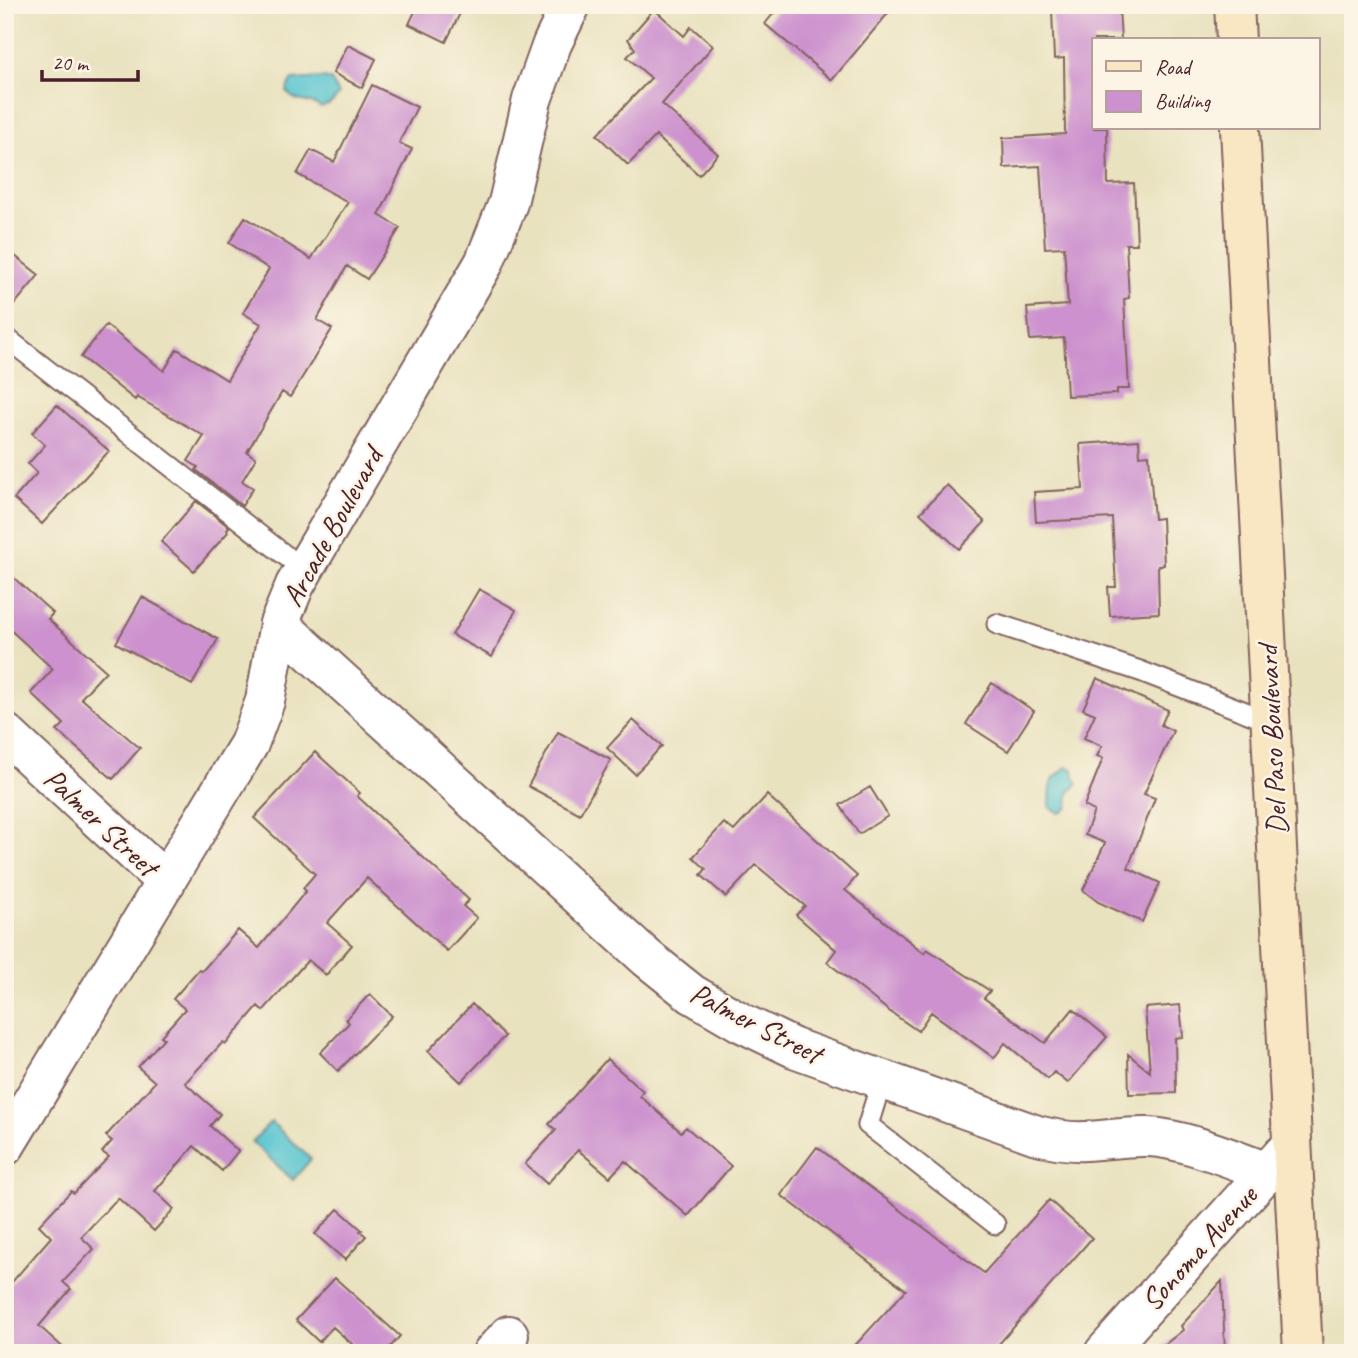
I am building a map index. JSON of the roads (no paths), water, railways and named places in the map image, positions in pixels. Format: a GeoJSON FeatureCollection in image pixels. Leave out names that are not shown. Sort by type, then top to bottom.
{"type":"FeatureCollection","features":[{"type":"Feature","properties":{"kind":"main road"},"geometry":{"type":"LineString","coordinates":[[1234,5],[1236,38]]}},
{"type":"Feature","properties":{"kind":"main road","name":"Del Paso Boulevard"},"geometry":{"type":"LineString","coordinates":[[1240,130],[1303,1353]]}},
{"type":"Feature","properties":{"kind":"street","name":"Arcade Boulevard"},"geometry":{"type":"LineString","coordinates":[[5,1146],[248,744],[265,701],[279,624],[295,585],[484,263],[508,204],[532,100],[552,44],[571,5]]}},
{"type":"Feature","properties":{"kind":"street","name":"Palmer Street"},"geometry":{"type":"LineString","coordinates":[[279,624],[647,958],[692,994],[742,1023],[794,1048],[1037,1135],[1082,1141],[1127,1137],[1175,1140],[1268,1172]]}},
{"type":"Feature","properties":{"kind":"street","name":"Palmer Street"},"geometry":{"type":"LineString","coordinates":[[5,733],[166,882]]}},
{"type":"Feature","properties":{"kind":"street","name":"Sonoma Avenue"},"geometry":{"type":"LineString","coordinates":[[1104,1353],[1293,1142]]}},
{"type":"Feature","properties":{"kind":"lane"},"geometry":{"type":"LineString","coordinates":[[5,337],[304,570]]}},
{"type":"Feature","properties":{"kind":"lane"},"geometry":{"type":"LineString","coordinates":[[997,624],[1140,671],[1271,722]]}},
{"type":"Feature","properties":{"kind":"lane"},"geometry":{"type":"LineString","coordinates":[[882,1080],[868,1125],[995,1224]]}},
{"type":"Feature","properties":{"kind":"water"},"geometry":{"type":"Polygon","coordinates":[[[293,80],[331,80],[339,94],[327,105],[320,107],[296,99],[287,92],[293,80]]]}},
{"type":"Feature","properties":{"kind":"water"},"geometry":{"type":"Polygon","coordinates":[[[1066,767],[1073,769],[1078,783],[1069,793],[1068,807],[1059,813],[1050,807],[1052,783],[1066,767]]]}},
{"type":"Feature","properties":{"kind":"water"},"geometry":{"type":"Polygon","coordinates":[[[271,1122],[311,1159],[293,1180],[252,1142],[271,1122]]]}}]}
